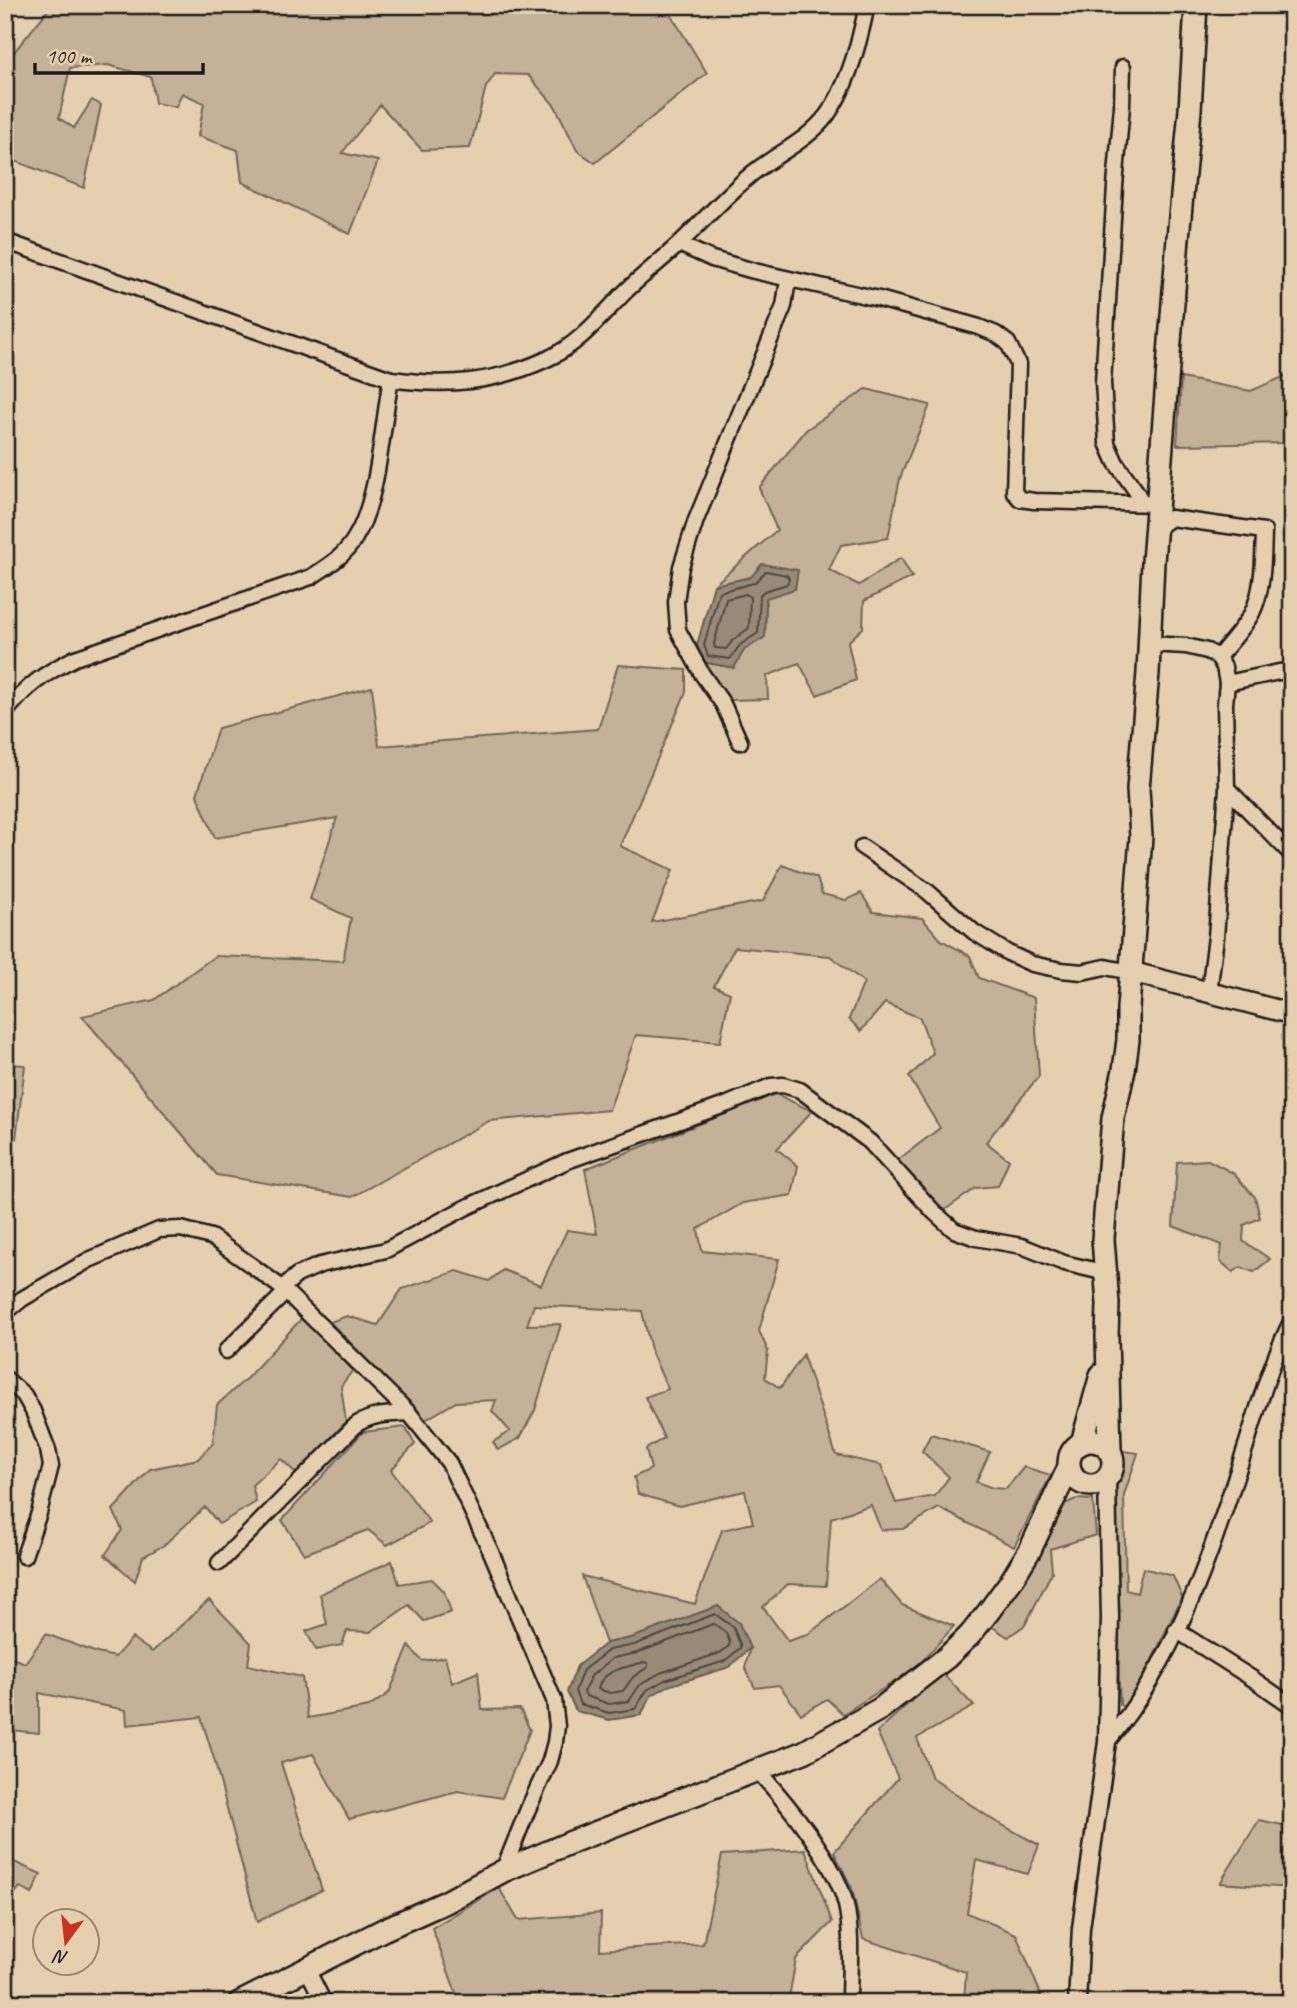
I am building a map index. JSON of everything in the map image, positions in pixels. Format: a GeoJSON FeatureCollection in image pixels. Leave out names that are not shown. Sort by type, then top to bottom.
{"type":"FeatureCollection","features":[{"type":"Feature","properties":{"kind":"main road"},"geometry":{"type":"LineString","coordinates":[[1069,1468],[1073,1477],[1088,1486],[1098,1485],[1107,1479],[1112,1471],[1108,1304],[1103,1239],[1112,1130],[1125,1060],[1141,837],[1138,789],[1156,529],[1150,504],[1190,110],[1196,5]]}},
{"type":"Feature","properties":{"kind":"main road"},"geometry":{"type":"LineString","coordinates":[[1131,972],[1292,1014]]}},
{"type":"Feature","properties":{"kind":"main road"},"geometry":{"type":"LineString","coordinates":[[1082,1443],[1107,1349]]}},
{"type":"Feature","properties":{"kind":"main road"},"geometry":{"type":"LineString","coordinates":[[239,2003],[446,1902],[503,1871],[804,1752],[880,1709],[946,1658],[970,1634],[1011,1581],[1030,1550],[1069,1468],[1074,1449],[1082,1443],[1092,1441],[1102,1443],[1110,1450]]}},
{"type":"Feature","properties":{"kind":"street"},"geometry":{"type":"LineString","coordinates":[[5,241],[391,379],[418,383],[478,381],[514,372],[545,360],[580,339],[628,289],[749,176],[827,116],[844,85],[867,5]]}},
{"type":"Feature","properties":{"kind":"street"},"geometry":{"type":"LineString","coordinates":[[1123,67],[1103,383],[1107,443],[1116,463],[1136,491],[1150,504]]}},
{"type":"Feature","properties":{"kind":"street"},"geometry":{"type":"LineString","coordinates":[[679,244],[712,259],[788,280],[879,299],[996,334],[1008,343],[1018,363],[1014,492],[1020,499],[1150,504]]}},
{"type":"Feature","properties":{"kind":"street"},"geometry":{"type":"LineString","coordinates":[[740,742],[723,704],[682,640],[675,619],[676,602],[681,567],[696,520],[783,306],[788,280]]}},
{"type":"Feature","properties":{"kind":"street"},"geometry":{"type":"LineString","coordinates":[[8,705],[41,676],[75,658],[311,577],[330,565],[355,539],[368,508],[391,379]]}},
{"type":"Feature","properties":{"kind":"street"},"geometry":{"type":"LineString","coordinates":[[1156,529],[1171,518],[1264,531],[1259,595],[1243,627],[1218,657]]}},
{"type":"Feature","properties":{"kind":"street"},"geometry":{"type":"LineString","coordinates":[[1149,644],[1186,646],[1207,651],[1218,657],[1224,667],[1227,683],[1227,788],[1216,937],[1209,992]]}},
{"type":"Feature","properties":{"kind":"street"},"geometry":{"type":"LineString","coordinates":[[1227,683],[1292,671]]}},
{"type":"Feature","properties":{"kind":"street"},"geometry":{"type":"LineString","coordinates":[[1227,788],[1292,855]]}},
{"type":"Feature","properties":{"kind":"street"},"geometry":{"type":"LineString","coordinates":[[862,847],[927,891],[974,932],[1032,964],[1082,972],[1105,967],[1131,972]]}},
{"type":"Feature","properties":{"kind":"street"},"geometry":{"type":"LineString","coordinates":[[226,1350],[298,1275],[320,1265],[386,1250],[465,1208],[567,1161],[771,1086],[783,1085],[800,1090],[870,1142],[954,1230],[976,1238],[1022,1246],[1065,1263],[1106,1273]]}},
{"type":"Feature","properties":{"kind":"street"},"geometry":{"type":"LineString","coordinates":[[5,1313],[23,1299],[89,1260],[159,1230],[181,1229],[211,1237],[284,1290],[410,1413],[449,1462],[554,1700],[557,1726],[550,1761],[503,1871]]}},
{"type":"Feature","properties":{"kind":"street"},"geometry":{"type":"LineString","coordinates":[[1107,1742],[1123,1724],[1159,1665],[1210,1555],[1259,1407],[1292,1320]]}},
{"type":"Feature","properties":{"kind":"street"},"geometry":{"type":"LineString","coordinates":[[5,1378],[24,1395],[33,1410],[51,1466],[24,1556]]}},
{"type":"Feature","properties":{"kind":"street"},"geometry":{"type":"LineString","coordinates":[[219,1563],[357,1424],[368,1417],[410,1413]]}},
{"type":"Feature","properties":{"kind":"street"},"geometry":{"type":"LineString","coordinates":[[1077,2003],[1080,1928],[1107,1742],[1110,1618],[1107,1479]]}},
{"type":"Feature","properties":{"kind":"street"},"geometry":{"type":"LineString","coordinates":[[1176,1630],[1292,1706]]}},
{"type":"Feature","properties":{"kind":"street"},"geometry":{"type":"LineString","coordinates":[[757,1770],[802,1825],[832,1869],[842,1889],[847,1908],[849,1936],[849,2003]]}},
{"type":"Feature","properties":{"kind":"street"},"geometry":{"type":"LineString","coordinates":[[307,1969],[324,2003]]}},
{"type":"Feature","properties":{"kind":"shaded area"},"geometry":{"type":"Polygon","coordinates":[[[52,5],[665,5],[707,73],[595,163],[577,150],[555,106],[528,75],[495,74],[486,87],[470,148],[422,150],[380,105],[342,153],[378,161],[350,234],[242,182],[238,150],[198,136],[204,103],[182,93],[176,107],[155,103],[151,77],[108,65],[70,68],[59,118],[74,128],[92,100],[101,105],[84,188],[5,157],[5,63],[52,5]]]}},
{"type":"Feature","properties":{"kind":"shaded area"},"geometry":{"type":"Polygon","coordinates":[[[1292,373],[1292,443],[1177,445],[1181,378],[1251,391],[1292,373]]]}},
{"type":"Feature","properties":{"kind":"shaded area"},"geometry":{"type":"Polygon","coordinates":[[[866,389],[930,405],[900,478],[888,538],[841,545],[829,570],[859,585],[901,558],[912,577],[864,601],[863,628],[848,642],[856,680],[817,695],[799,663],[767,676],[768,699],[730,700],[702,662],[734,668],[744,650],[765,637],[766,598],[751,577],[714,585],[777,530],[759,488],[806,430],[866,389]]]}},
{"type":"Feature","properties":{"kind":"shaded area"},"geometry":{"type":"Polygon","coordinates":[[[618,665],[686,670],[686,692],[620,846],[673,870],[652,922],[763,901],[782,865],[817,878],[822,894],[846,900],[861,893],[873,912],[922,918],[941,940],[970,956],[979,978],[1034,998],[1039,1076],[986,1142],[1009,1160],[998,1186],[976,1188],[942,1212],[898,1160],[940,1128],[909,1077],[933,1053],[920,1018],[885,1003],[861,1031],[849,1019],[864,982],[830,956],[735,947],[714,986],[730,993],[720,1042],[636,1035],[609,1110],[489,1121],[352,1197],[217,1175],[82,1016],[154,1000],[215,956],[343,961],[351,918],[310,899],[337,818],[215,838],[197,795],[218,728],[372,687],[379,746],[598,729],[618,665]]]}},
{"type":"Feature","properties":{"kind":"shaded area"},"geometry":{"type":"Polygon","coordinates":[[[5,1064],[25,1065],[16,1139],[5,1141],[5,1064]]]}},
{"type":"Feature","properties":{"kind":"shaded area"},"geometry":{"type":"Polygon","coordinates":[[[776,1094],[812,1111],[777,1149],[798,1166],[792,1195],[743,1203],[698,1229],[702,1251],[779,1259],[759,1331],[768,1351],[765,1378],[780,1388],[803,1355],[836,1455],[881,1465],[896,1503],[935,1496],[949,1477],[922,1451],[931,1434],[990,1452],[976,1482],[993,1488],[1006,1489],[1024,1467],[1051,1475],[1014,1547],[939,1508],[903,1529],[881,1530],[871,1505],[831,1518],[826,1586],[788,1584],[763,1607],[788,1641],[807,1635],[880,1579],[902,1605],[954,1626],[916,1668],[843,1714],[827,1699],[801,1714],[779,1685],[755,1688],[745,1668],[750,1648],[631,1638],[606,1643],[582,1576],[695,1604],[722,1530],[753,1523],[745,1491],[679,1506],[638,1494],[634,1477],[651,1469],[646,1449],[664,1438],[645,1397],[668,1389],[652,1354],[642,1311],[534,1305],[527,1325],[561,1324],[535,1410],[520,1438],[498,1450],[493,1442],[510,1431],[492,1411],[496,1400],[456,1402],[425,1420],[330,1322],[347,1316],[378,1325],[402,1289],[457,1271],[489,1281],[503,1270],[541,1285],[567,1230],[597,1234],[585,1169],[776,1094]]]}},
{"type":"Feature","properties":{"kind":"shaded area"},"geometry":{"type":"Polygon","coordinates":[[[1208,1160],[1233,1173],[1255,1197],[1260,1218],[1244,1225],[1243,1241],[1270,1259],[1254,1272],[1241,1267],[1233,1272],[1220,1261],[1222,1245],[1173,1226],[1177,1162],[1208,1160]]]}},
{"type":"Feature","properties":{"kind":"shaded area"},"geometry":{"type":"Polygon","coordinates":[[[302,1318],[353,1370],[341,1386],[346,1422],[297,1474],[281,1459],[252,1485],[256,1502],[219,1524],[205,1507],[164,1545],[143,1557],[135,1581],[105,1555],[122,1530],[113,1510],[150,1469],[198,1459],[213,1443],[217,1405],[247,1378],[302,1318]]]}},
{"type":"Feature","properties":{"kind":"shaded area"},"geometry":{"type":"Polygon","coordinates":[[[405,1427],[415,1444],[391,1470],[430,1523],[387,1545],[368,1530],[304,1554],[282,1520],[363,1432],[405,1427]]]}},
{"type":"Feature","properties":{"kind":"shaded area"},"geometry":{"type":"Polygon","coordinates":[[[1109,1449],[1138,1453],[1124,1495],[1126,1590],[1137,1593],[1143,1568],[1173,1576],[1182,1597],[1151,1662],[1125,1708],[1120,1705],[1109,1449]]]}},
{"type":"Feature","properties":{"kind":"shaded area"},"geometry":{"type":"Polygon","coordinates":[[[1076,1499],[1093,1500],[1096,1535],[1050,1549],[1052,1572],[1025,1625],[1008,1637],[987,1621],[1055,1508],[1076,1499]]]}},
{"type":"Feature","properties":{"kind":"shaded area"},"geometry":{"type":"Polygon","coordinates":[[[392,1561],[399,1584],[432,1579],[444,1591],[451,1612],[424,1621],[409,1605],[370,1632],[347,1631],[342,1645],[316,1650],[306,1631],[327,1624],[320,1594],[392,1561]]]}},
{"type":"Feature","properties":{"kind":"shaded area"},"geometry":{"type":"Polygon","coordinates":[[[209,1600],[251,1643],[248,1665],[302,1677],[308,1718],[369,1707],[389,1693],[409,1646],[422,1661],[445,1657],[452,1683],[478,1672],[482,1710],[520,1709],[530,1730],[502,1798],[458,1791],[349,1819],[313,1754],[281,1763],[322,1890],[257,1922],[201,1717],[127,1725],[126,1710],[39,1693],[39,1733],[9,1730],[5,1727],[5,1655],[25,1663],[46,1634],[115,1657],[132,1638],[152,1652],[209,1600]]]}},
{"type":"Feature","properties":{"kind":"shaded area"},"geometry":{"type":"Polygon","coordinates":[[[942,1673],[974,1706],[917,1738],[932,1778],[993,1820],[1039,1845],[1028,1874],[976,1860],[967,1913],[1016,1934],[1042,2003],[966,2003],[966,1972],[863,1939],[852,1888],[834,1852],[898,1778],[877,1732],[942,1673]]]}},
{"type":"Feature","properties":{"kind":"shaded area"},"geometry":{"type":"Polygon","coordinates":[[[1259,1820],[1292,1827],[1292,1888],[1220,1883],[1259,1820]]]}},
{"type":"Feature","properties":{"kind":"shaded area"},"geometry":{"type":"Polygon","coordinates":[[[805,1849],[832,1922],[796,1959],[788,2003],[460,2003],[432,1928],[499,1888],[518,1920],[601,1913],[600,1950],[703,1944],[722,1855],[805,1849]]]}},
{"type":"Feature","properties":{"kind":"shaded area"},"geometry":{"type":"Polygon","coordinates":[[[5,1858],[41,1874],[32,1894],[20,1887],[6,1904],[12,1915],[5,1923],[5,1858]]]}},
{"type":"Feature","properties":{"kind":"water"},"geometry":{"type":"Polygon","coordinates":[[[762,564],[798,570],[795,589],[766,598],[765,637],[744,650],[734,668],[702,662],[697,645],[714,585],[751,577],[762,564]]]}},
{"type":"Feature","properties":{"kind":"water"},"geometry":{"type":"Polygon","coordinates":[[[718,1606],[739,1623],[750,1648],[729,1667],[668,1686],[651,1696],[641,1715],[609,1720],[576,1711],[567,1692],[577,1666],[606,1643],[631,1638],[718,1606]]]}}]}
